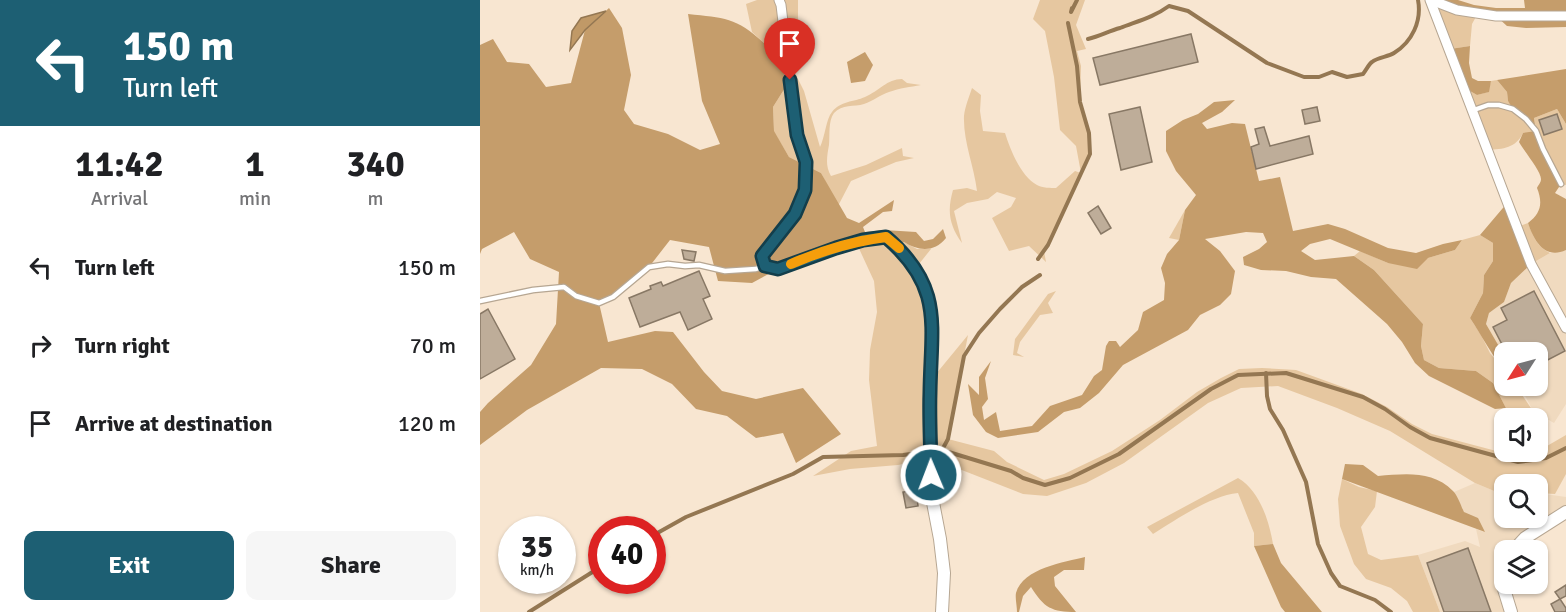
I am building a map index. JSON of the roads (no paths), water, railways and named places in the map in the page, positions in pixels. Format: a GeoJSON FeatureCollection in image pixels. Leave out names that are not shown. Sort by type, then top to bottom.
{"type":"FeatureCollection","features":[{"type":"Feature","properties":{"kind":"street"},"geometry":{"type":"LineString","coordinates":[[779,0],[786,36],[797,135],[806,162],[805,190],[795,214],[762,256],[765,266],[778,269],[836,248],[863,240],[886,237],[905,254],[924,284],[932,315],[931,492],[944,573],[942,612]]}},
{"type":"Feature","properties":{"kind":"street"},"geometry":{"type":"LineString","coordinates":[[1431,0],[1457,10],[1496,16],[1566,16]]}},
{"type":"Feature","properties":{"kind":"street"},"geometry":{"type":"LineString","coordinates":[[1431,0],[1471,111],[1531,264],[1566,328]]}},
{"type":"Feature","properties":{"kind":"street"},"geometry":{"type":"LineString","coordinates":[[1523,540],[1566,512]]}},
{"type":"Feature","properties":{"kind":"street"},"geometry":{"type":"LineString","coordinates":[[1505,594],[1511,612]]}},
{"type":"Feature","properties":{"kind":"lane"},"geometry":{"type":"LineString","coordinates":[[1471,111],[1488,105],[1499,105],[1513,109],[1526,118],[1536,131],[1561,184]]}},
{"type":"Feature","properties":{"kind":"lane"},"geometry":{"type":"LineString","coordinates":[[480,301],[533,290],[564,287],[576,296],[599,303],[613,297],[649,267],[668,264],[699,265],[725,271],[765,266]]}},
{"type":"Feature","properties":{"kind":"waterway"},"geometry":{"type":"LineString","coordinates":[[1072,8],[1071,12],[1077,0]]}},
{"type":"Feature","properties":{"kind":"waterway"},"geometry":{"type":"LineString","coordinates":[[1088,39],[1146,18],[1169,6],[1188,11],[1267,63],[1304,77],[1319,77],[1332,72],[1347,77],[1363,74],[1372,62],[1394,53],[1406,43],[1417,23],[1418,0]]}},
{"type":"Feature","properties":{"kind":"waterway"},"geometry":{"type":"LineString","coordinates":[[1038,259],[1048,245],[1090,154],[1089,133],[1080,102],[1077,66],[1068,23]]}},
{"type":"Feature","properties":{"kind":"waterway"},"geometry":{"type":"LineString","coordinates":[[942,450],[948,439],[964,356],[979,333],[1000,309],[1022,287],[1040,275]]}},
{"type":"Feature","properties":{"kind":"waterway"},"geometry":{"type":"LineString","coordinates":[[1266,373],[1270,409],[1283,430],[1306,482],[1318,544],[1331,573],[1340,586],[1375,600],[1391,612]]}},
{"type":"Feature","properties":{"kind":"waterway"},"geometry":{"type":"LineString","coordinates":[[666,528],[686,517],[793,474],[823,457],[903,455],[942,450],[1011,471],[1023,478],[1045,485],[1070,478],[1119,454],[1211,389],[1238,375],[1286,373],[1363,397],[1430,438],[1518,462],[1546,458],[1566,448]]}},
{"type":"Feature","properties":{"kind":"waterway"},"geometry":{"type":"LineString","coordinates":[[529,612],[588,575]]}}]}
